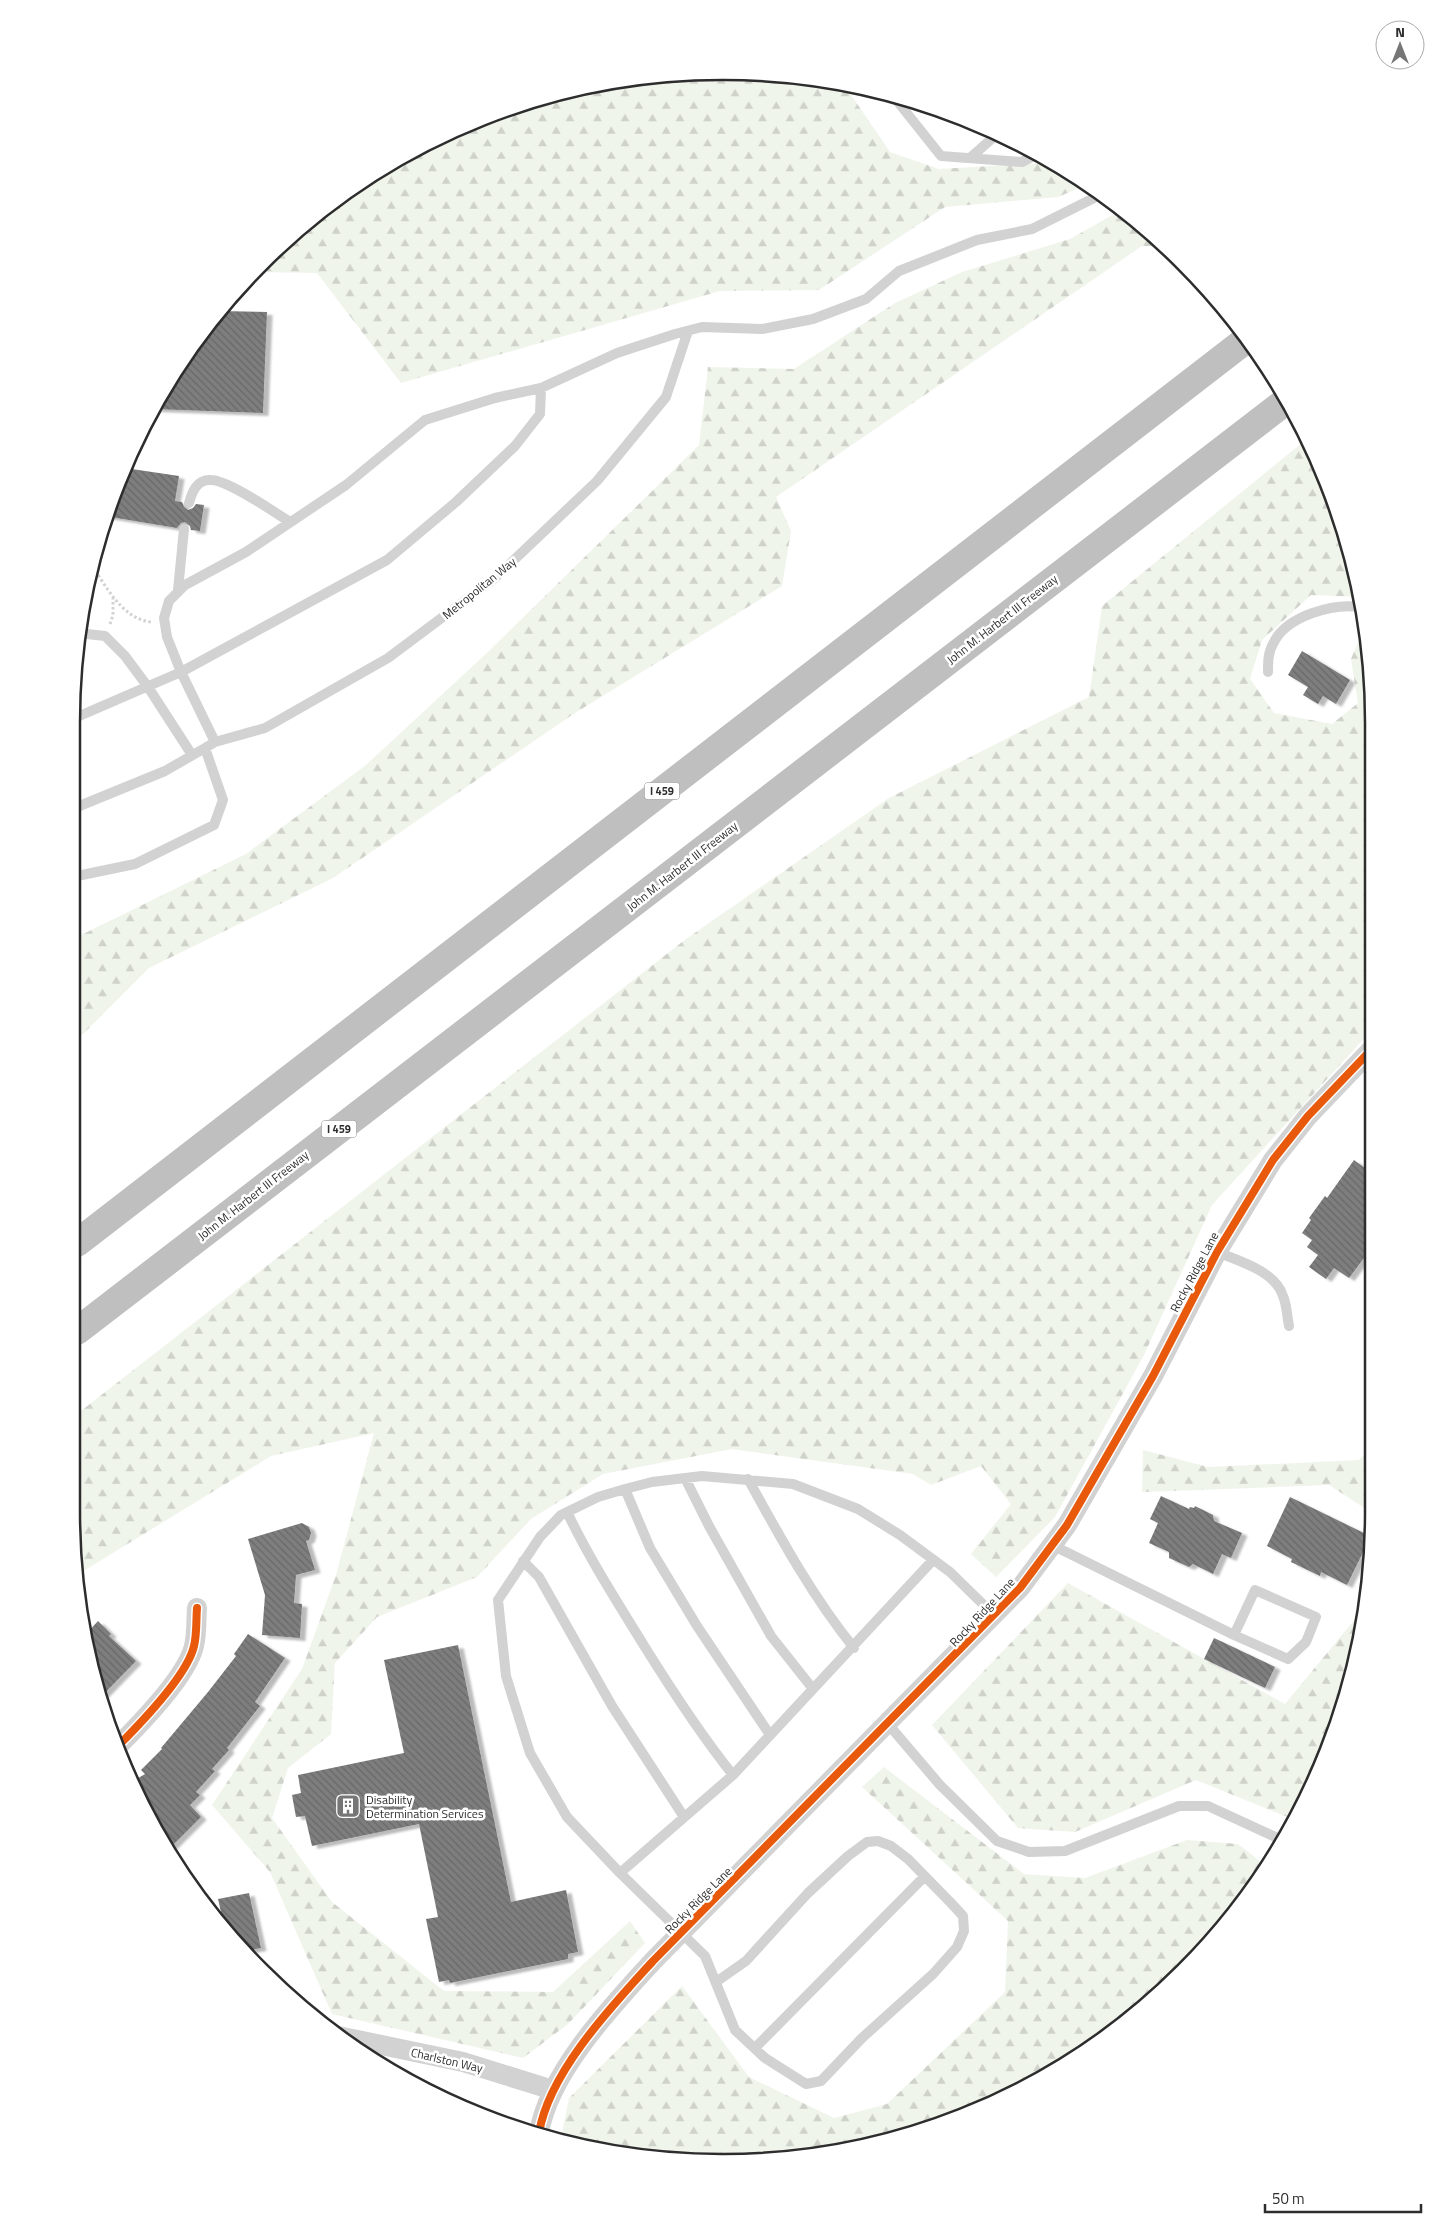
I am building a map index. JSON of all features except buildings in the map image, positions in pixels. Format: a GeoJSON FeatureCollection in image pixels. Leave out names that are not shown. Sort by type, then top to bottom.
{"type":"FeatureCollection","features":[{"type":"Feature","properties":{"kind":"highway","name":"I 459"},"geometry":{"type":"LineString","coordinates":[[80,1241],[1241,344]]}},
{"type":"Feature","properties":{"kind":"highway","name":"John M. Harbert III Freeway"},"geometry":{"type":"LineString","coordinates":[[80,1329],[1281,405]]}},
{"type":"Feature","properties":{"kind":"street","name":"Rocky Ridge Lane"},"geometry":{"type":"LineString","coordinates":[[541,2127],[553,2090],[588,2037],[611,2007],[680,1933],[1020,1588],[1067,1525],[1153,1376],[1217,1252],[1273,1160],[1308,1116],[1365,1056]]}},
{"type":"Feature","properties":{"kind":"street"},"geometry":{"type":"LineString","coordinates":[[123,1741],[179,1678],[188,1664],[195,1645],[197,1608]]}},
{"type":"Feature","properties":{"kind":"street","name":"Charlston Way"},"geometry":{"type":"LineString","coordinates":[[358,2040],[463,2062],[553,2090]]}},
{"type":"Feature","properties":{"kind":"lane"},"geometry":{"type":"LineString","coordinates":[[901,106],[941,156],[1022,162],[1029,158]]}},
{"type":"Feature","properties":{"kind":"lane"},"geometry":{"type":"LineString","coordinates":[[970,158],[991,139]]}},
{"type":"Feature","properties":{"kind":"lane"},"geometry":{"type":"LineString","coordinates":[[215,742],[180,672],[167,638],[164,618],[169,601],[178,590],[246,552],[346,485],[425,420],[495,398],[541,388],[617,353],[688,331],[702,328],[762,329],[813,319],[866,299],[899,271],[977,240],[1032,229],[1074,210],[1094,199]]}},
{"type":"Feature","properties":{"kind":"lane","name":"Metropolitan Way"},"geometry":{"type":"LineString","coordinates":[[80,805],[165,772],[215,742],[266,728],[388,658],[496,578],[597,480],[666,397],[688,331]]}},
{"type":"Feature","properties":{"kind":"lane"},"geometry":{"type":"LineString","coordinates":[[80,716],[180,672],[388,560],[456,502],[515,446],[540,414],[541,388]]}},
{"type":"Feature","properties":{"kind":"lane"},"geometry":{"type":"LineString","coordinates":[[189,503],[193,489],[200,483],[210,480],[224,483],[290,522]]}},
{"type":"Feature","properties":{"kind":"lane"},"geometry":{"type":"LineString","coordinates":[[178,590],[184,529]]}},
{"type":"Feature","properties":{"kind":"lane"},"geometry":{"type":"LineString","coordinates":[[1268,672],[1268,654],[1274,640],[1284,630],[1308,614],[1334,607],[1355,607]]}},
{"type":"Feature","properties":{"kind":"lane"},"geometry":{"type":"LineString","coordinates":[[86,634],[105,636],[125,656],[148,687],[192,756]]}},
{"type":"Feature","properties":{"kind":"lane"},"geometry":{"type":"LineString","coordinates":[[80,875],[135,864],[214,825],[223,800],[205,748]]}},
{"type":"Feature","properties":{"kind":"lane"},"geometry":{"type":"LineString","coordinates":[[1217,1252],[1259,1270],[1274,1281],[1283,1295],[1289,1326]]}},
{"type":"Feature","properties":{"kind":"lane"},"geometry":{"type":"LineString","coordinates":[[716,1982],[746,1961],[808,1893],[848,1856],[867,1842],[878,1841],[892,1846],[963,1916],[964,1931],[957,1947],[933,1974],[862,2038],[821,2081],[806,2084],[765,2058],[735,2030],[705,1956],[620,1873],[567,1817],[530,1753],[506,1676],[498,1600],[540,1537],[561,1515],[567,1512],[598,1497],[652,1482],[702,1476],[793,1484],[858,1509],[900,1535],[950,1572],[994,1616]]}},
{"type":"Feature","properties":{"kind":"lane"},"geometry":{"type":"LineString","coordinates":[[685,1478],[709,1526],[771,1636],[813,1689]]}},
{"type":"Feature","properties":{"kind":"lane"},"geometry":{"type":"LineString","coordinates":[[748,1479],[794,1559],[830,1616],[854,1648]]}},
{"type":"Feature","properties":{"kind":"lane"},"geometry":{"type":"LineString","coordinates":[[625,1489],[650,1548],[697,1626],[770,1735]]}},
{"type":"Feature","properties":{"kind":"lane"},"geometry":{"type":"LineString","coordinates":[[567,1512],[588,1556],[651,1656],[709,1746],[733,1775]]}},
{"type":"Feature","properties":{"kind":"lane"},"geometry":{"type":"LineString","coordinates":[[1052,1545],[1234,1635],[1288,1659],[1306,1642],[1316,1617],[1254,1590],[1234,1635]]}},
{"type":"Feature","properties":{"kind":"lane"},"geometry":{"type":"LineString","coordinates":[[620,1873],[733,1775],[854,1648],[933,1560]]}},
{"type":"Feature","properties":{"kind":"lane"},"geometry":{"type":"LineString","coordinates":[[523,1561],[539,1577],[612,1706],[684,1817]]}},
{"type":"Feature","properties":{"kind":"lane"},"geometry":{"type":"LineString","coordinates":[[888,1724],[940,1785],[997,1841],[1029,1852],[1065,1851],[1179,1806],[1208,1806],[1276,1837]]}},
{"type":"Feature","properties":{"kind":"lane"},"geometry":{"type":"LineString","coordinates":[[755,2048],[924,1877]]}},
{"type":"Feature","properties":{"kind":"path"},"geometry":{"type":"LineString","coordinates":[[98,574],[114,598],[128,611],[145,622],[165,624]]}},
{"type":"Feature","properties":{"kind":"path"},"geometry":{"type":"LineString","coordinates":[[105,636],[113,615],[114,598]]}},
{"type":"Feature","properties":{"kind":"green space"},"geometry":{"type":"Polygon","coordinates":[[[680,81],[765,81],[848,92],[890,152],[939,169],[1039,163],[1079,188],[1058,197],[945,207],[819,290],[720,291],[401,383],[317,273],[264,272],[299,239],[331,213],[401,166],[438,146],[516,114],[597,92],[639,85],[680,81]]]}},
{"type":"Feature","properties":{"kind":"green space"},"geometry":{"type":"Polygon","coordinates":[[[1115,214],[1153,246],[1142,246],[776,497],[791,531],[782,586],[575,713],[333,878],[149,968],[80,1037],[80,936],[246,854],[366,765],[489,651],[699,445],[708,367],[794,369],[895,303],[962,272],[1070,239],[1115,214]]]}},
{"type":"Feature","properties":{"kind":"green space"},"geometry":{"type":"Polygon","coordinates":[[[1301,443],[1331,516],[1353,597],[1311,595],[1262,640],[1250,679],[1274,713],[1332,724],[1358,703],[1351,659],[1360,638],[1364,680],[1365,722],[1365,1038],[1212,1205],[1144,1355],[1055,1517],[996,1577],[971,1554],[1011,1504],[981,1466],[931,1485],[913,1474],[732,1449],[603,1474],[531,1519],[477,1577],[377,1617],[335,1663],[331,1734],[288,1768],[272,1818],[332,1902],[444,1991],[553,1992],[630,1921],[645,1943],[568,2024],[523,2058],[332,2014],[270,1872],[212,1805],[302,1669],[336,1575],[374,1433],[271,1456],[83,1571],[80,1512],[80,1412],[686,939],[889,798],[1089,697],[1102,606],[1301,443]]]}},
{"type":"Feature","properties":{"kind":"green space"},"geometry":{"type":"Polygon","coordinates":[[[1143,1450],[1208,1467],[1359,1460],[1365,1454],[1365,1508],[1329,1485],[1142,1492],[1143,1450]]]}},
{"type":"Feature","properties":{"kind":"green space"},"geometry":{"type":"Polygon","coordinates":[[[1068,1583],[1285,1704],[1356,1618],[1343,1678],[1331,1718],[1299,1796],[1288,1817],[1196,1780],[1075,1832],[1018,1828],[932,1725],[1068,1583]]]}},
{"type":"Feature","properties":{"kind":"green space"},"geometry":{"type":"Polygon","coordinates":[[[884,1767],[1024,1874],[1085,1878],[1187,1840],[1238,1844],[1261,1862],[1232,1903],[1206,1935],[1146,1995],[1114,2021],[1044,2068],[1007,2088],[968,2105],[929,2120],[848,2142],[765,2153],[680,2153],[639,2149],[562,2133],[569,2098],[682,1986],[749,2077],[834,2118],[887,2104],[1005,1992],[1008,1921],[862,1787],[884,1767]]]}},
{"type":"Feature","properties":{"kind":"cycle path"},"geometry":{"type":"LineString","coordinates":[[540,2127],[545,2110],[555,2087],[584,2041],[619,1998],[653,1961],[1020,1588],[1067,1525],[1153,1376],[1217,1252],[1273,1160],[1308,1116],[1365,1056]]}},
{"type":"Feature","properties":{"kind":"cycle path"},"geometry":{"type":"LineString","coordinates":[[123,1741],[162,1699],[190,1658],[196,1632],[197,1608]]}},
{"type":"Feature","properties":{"kind":"place","name":"Disability Determination Services"},"geometry":{"type":"Point","coordinates":[348,1806]}}]}
